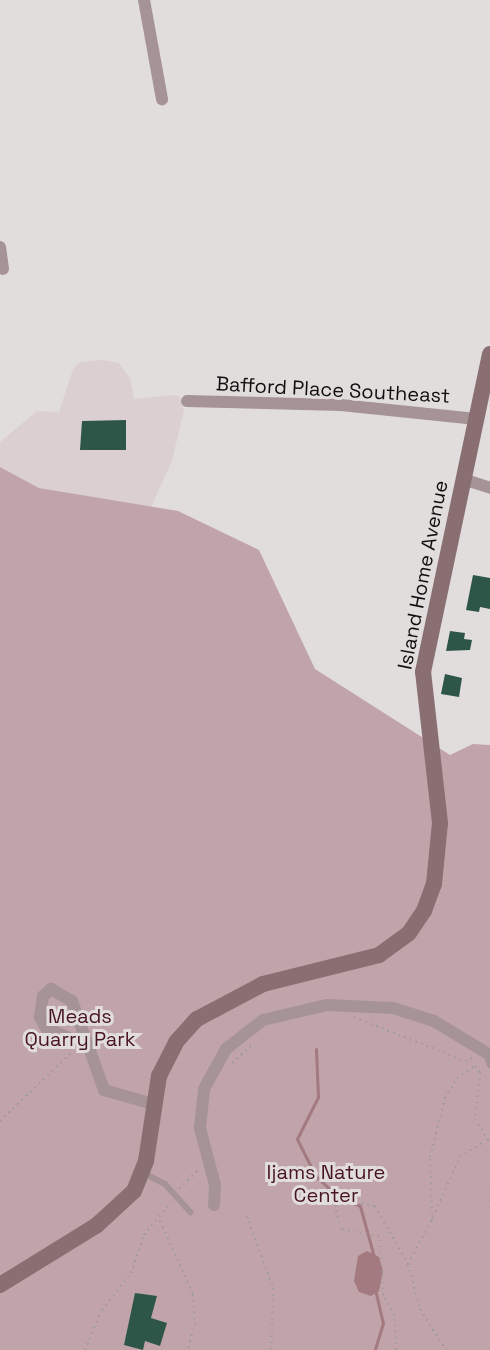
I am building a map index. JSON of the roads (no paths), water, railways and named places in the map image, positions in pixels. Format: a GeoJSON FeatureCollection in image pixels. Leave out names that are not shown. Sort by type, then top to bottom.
{"type":"FeatureCollection","features":[{"type":"Feature","properties":{"kind":"street"},"geometry":{"type":"LineString","coordinates":[[144,0],[162,99]]}},
{"type":"Feature","properties":{"kind":"street"},"geometry":{"type":"LineString","coordinates":[[0,247],[3,269]]}},
{"type":"Feature","properties":{"kind":"street","name":"Island Home Avenue"},"geometry":{"type":"LineString","coordinates":[[0,1286],[119,1208],[143,1173],[153,1104],[171,1050],[204,1013],[263,984],[379,955],[398,944],[424,912],[436,873],[440,823],[423,672],[490,354]]}},
{"type":"Feature","properties":{"kind":"street","name":"Bafford Place Southeast"},"geometry":{"type":"LineString","coordinates":[[187,401],[341,405],[476,419]]}},
{"type":"Feature","properties":{"kind":"street"},"geometry":{"type":"LineString","coordinates":[[463,479],[490,488]]}},
{"type":"Feature","properties":{"kind":"street"},"geometry":{"type":"LineString","coordinates":[[86,1045],[46,1028],[41,1007],[51,988],[72,1001],[104,1090],[153,1104]]}},
{"type":"Feature","properties":{"kind":"street"},"geometry":{"type":"LineString","coordinates":[[214,1205],[200,1120],[208,1078],[234,1041],[270,1016],[327,1005],[393,1008],[434,1021],[485,1052]]}},
{"type":"Feature","properties":{"kind":"lane"},"geometry":{"type":"LineString","coordinates":[[485,1052],[490,1065]]}},
{"type":"Feature","properties":{"kind":"lane"},"geometry":{"type":"LineString","coordinates":[[143,1173],[176,1195],[190,1212]]}},
{"type":"Feature","properties":{"kind":"waterway"},"geometry":{"type":"LineString","coordinates":[[316,1049],[318,1097],[297,1139],[315,1175],[337,1196],[360,1206],[374,1257]]}},
{"type":"Feature","properties":{"kind":"waterway"},"geometry":{"type":"LineString","coordinates":[[375,1289],[383,1323],[375,1350]]}},
{"type":"Feature","properties":{"kind":"park label","name":"Meads Quarry Park"},"geometry":{"type":"Point","coordinates":[80,1028]}},
{"type":"Feature","properties":{"kind":"park label","name":"Ijams Nature Center"},"geometry":{"type":"Point","coordinates":[326,1184]}}]}
